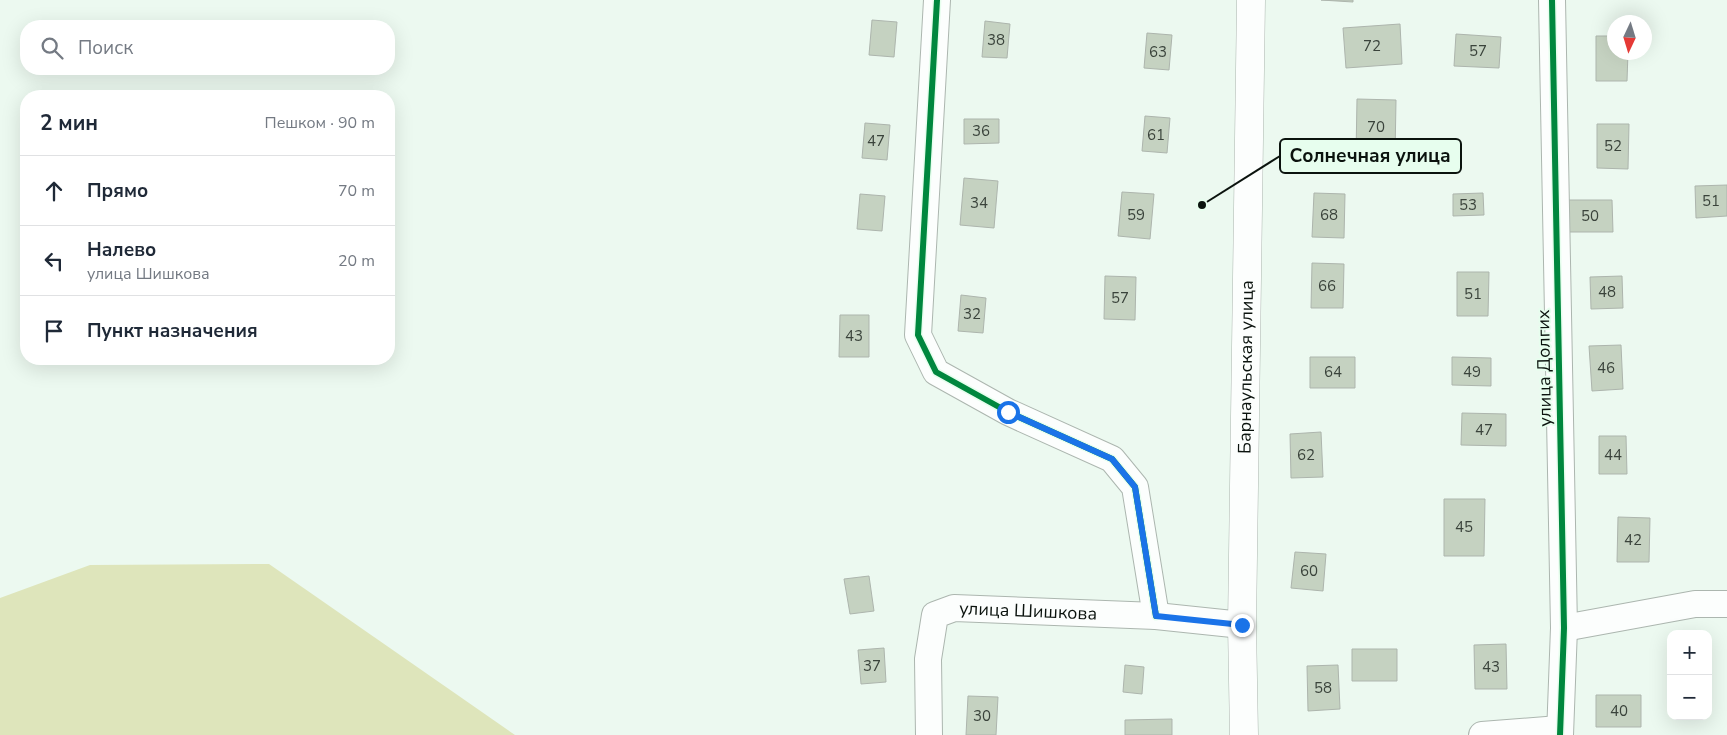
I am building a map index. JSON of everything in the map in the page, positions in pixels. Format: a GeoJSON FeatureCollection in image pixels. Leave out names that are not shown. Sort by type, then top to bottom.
{"type":"FeatureCollection","features":[{"type":"Feature","properties":{"kind":"main road","name":"Барнаульская улица"},"geometry":{"type":"LineString","coordinates":[[1244,735],[1242,625],[1251,0]]}},
{"type":"Feature","properties":{"kind":"street"},"geometry":{"type":"LineString","coordinates":[[937,0],[918,335],[936,372],[1008,412],[1112,459],[1135,487],[1156,616]]}},
{"type":"Feature","properties":{"kind":"street","name":"улица Долгих"},"geometry":{"type":"LineString","coordinates":[[1552,0],[1564,628],[1560,732]]}},
{"type":"Feature","properties":{"kind":"street"},"geometry":{"type":"LineString","coordinates":[[1564,628],[1695,604],[1727,604]]}},
{"type":"Feature","properties":{"kind":"street","name":"улица Шишкова"},"geometry":{"type":"LineString","coordinates":[[929,735],[928,659],[935,615],[954,608],[1156,616],[1242,625]]}},
{"type":"Feature","properties":{"kind":"street"},"geometry":{"type":"LineString","coordinates":[[1482,735],[1560,732]]}},
{"type":"Feature","properties":{"kind":"green space"},"geometry":{"type":"Polygon","coordinates":[[[269,564],[515,735],[0,735],[0,598],[90,565],[269,564]]]}},
{"type":"Feature","properties":{"kind":"building"},"geometry":{"type":"Polygon","coordinates":[[[1321,0],[1353,0],[1353,2],[1321,0]]]}},
{"type":"Feature","properties":{"kind":"building"},"geometry":{"type":"Polygon","coordinates":[[[872,20],[897,22],[894,57],[869,55],[872,20]]]}},
{"type":"Feature","properties":{"kind":"building"},"geometry":{"type":"Polygon","coordinates":[[[985,21],[1010,24],[1007,58],[982,57],[985,21]]]}},
{"type":"Feature","properties":{"kind":"building"},"geometry":{"type":"Polygon","coordinates":[[[1400,24],[1402,64],[1346,68],[1343,28],[1400,24]]]}},
{"type":"Feature","properties":{"kind":"building"},"geometry":{"type":"Polygon","coordinates":[[[1147,33],[1172,35],[1169,70],[1144,68],[1147,33]]]}},
{"type":"Feature","properties":{"kind":"building"},"geometry":{"type":"Polygon","coordinates":[[[1456,34],[1501,37],[1499,68],[1454,66],[1456,34]]]}},
{"type":"Feature","properties":{"kind":"building"},"geometry":{"type":"Polygon","coordinates":[[[1596,36],[1607,36],[1607,60],[1628,60],[1627,81],[1596,81],[1596,36]]]}},
{"type":"Feature","properties":{"kind":"building"},"geometry":{"type":"Polygon","coordinates":[[[1357,99],[1396,100],[1395,156],[1356,155],[1357,99]]]}},
{"type":"Feature","properties":{"kind":"building"},"geometry":{"type":"Polygon","coordinates":[[[1145,116],[1170,118],[1167,153],[1142,151],[1145,116]]]}},
{"type":"Feature","properties":{"kind":"building"},"geometry":{"type":"Polygon","coordinates":[[[964,119],[999,119],[999,143],[964,144],[964,119]]]}},
{"type":"Feature","properties":{"kind":"building"},"geometry":{"type":"Polygon","coordinates":[[[865,123],[890,125],[887,160],[862,158],[865,123]]]}},
{"type":"Feature","properties":{"kind":"building"},"geometry":{"type":"Polygon","coordinates":[[[1597,124],[1629,124],[1628,169],[1597,168],[1597,124]]]}},
{"type":"Feature","properties":{"kind":"building"},"geometry":{"type":"Polygon","coordinates":[[[964,178],[998,181],[994,228],[960,225],[964,178]]]}},
{"type":"Feature","properties":{"kind":"building"},"geometry":{"type":"Polygon","coordinates":[[[1727,185],[1727,216],[1696,218],[1695,186],[1727,185]]]}},
{"type":"Feature","properties":{"kind":"building"},"geometry":{"type":"Polygon","coordinates":[[[1122,192],[1154,194],[1150,239],[1118,236],[1122,192]]]}},
{"type":"Feature","properties":{"kind":"building"},"geometry":{"type":"Polygon","coordinates":[[[1314,193],[1345,194],[1344,238],[1312,237],[1314,193]]]}},
{"type":"Feature","properties":{"kind":"building"},"geometry":{"type":"Polygon","coordinates":[[[1483,193],[1484,215],[1453,216],[1453,194],[1483,193]]]}},
{"type":"Feature","properties":{"kind":"building"},"geometry":{"type":"Polygon","coordinates":[[[860,194],[885,196],[882,231],[857,229],[860,194]]]}},
{"type":"Feature","properties":{"kind":"building"},"geometry":{"type":"Polygon","coordinates":[[[1568,200],[1612,200],[1613,232],[1568,232],[1568,200]]]}},
{"type":"Feature","properties":{"kind":"building"},"geometry":{"type":"Polygon","coordinates":[[[1312,263],[1344,264],[1343,308],[1311,308],[1312,263]]]}},
{"type":"Feature","properties":{"kind":"building"},"geometry":{"type":"Polygon","coordinates":[[[1457,272],[1489,272],[1488,316],[1457,316],[1457,272]]]}},
{"type":"Feature","properties":{"kind":"building"},"geometry":{"type":"Polygon","coordinates":[[[1105,276],[1136,277],[1135,320],[1104,319],[1105,276]]]}},
{"type":"Feature","properties":{"kind":"building"},"geometry":{"type":"Polygon","coordinates":[[[1622,276],[1623,308],[1591,309],[1590,277],[1622,276]]]}},
{"type":"Feature","properties":{"kind":"building"},"geometry":{"type":"Polygon","coordinates":[[[961,295],[986,298],[983,333],[958,331],[961,295]]]}},
{"type":"Feature","properties":{"kind":"building"},"geometry":{"type":"Polygon","coordinates":[[[840,315],[869,315],[869,357],[839,357],[840,315]]]}},
{"type":"Feature","properties":{"kind":"building"},"geometry":{"type":"Polygon","coordinates":[[[1621,345],[1623,389],[1592,391],[1589,346],[1621,345]]]}},
{"type":"Feature","properties":{"kind":"building"},"geometry":{"type":"Polygon","coordinates":[[[1310,357],[1355,357],[1355,388],[1310,388],[1310,357]]]}},
{"type":"Feature","properties":{"kind":"building"},"geometry":{"type":"Polygon","coordinates":[[[1452,357],[1491,358],[1491,386],[1452,385],[1452,357]]]}},
{"type":"Feature","properties":{"kind":"building"},"geometry":{"type":"Polygon","coordinates":[[[1462,413],[1506,414],[1506,446],[1461,445],[1462,413]]]}},
{"type":"Feature","properties":{"kind":"building"},"geometry":{"type":"Polygon","coordinates":[[[1321,432],[1323,477],[1291,478],[1290,434],[1321,432]]]}},
{"type":"Feature","properties":{"kind":"building"},"geometry":{"type":"Polygon","coordinates":[[[1599,436],[1626,436],[1627,474],[1599,474],[1599,436]]]}},
{"type":"Feature","properties":{"kind":"building"},"geometry":{"type":"Polygon","coordinates":[[[1444,499],[1485,499],[1484,556],[1444,556],[1444,499]]]}},
{"type":"Feature","properties":{"kind":"building"},"geometry":{"type":"Polygon","coordinates":[[[1618,517],[1650,518],[1649,562],[1617,562],[1618,517]]]}},
{"type":"Feature","properties":{"kind":"building"},"geometry":{"type":"Polygon","coordinates":[[[1295,552],[1326,554],[1323,591],[1291,588],[1295,552]]]}},
{"type":"Feature","properties":{"kind":"building"},"geometry":{"type":"Polygon","coordinates":[[[869,576],[874,611],[850,614],[844,579],[869,576]]]}},
{"type":"Feature","properties":{"kind":"building"},"geometry":{"type":"Polygon","coordinates":[[[1506,644],[1507,689],[1475,689],[1474,645],[1506,644]]]}},
{"type":"Feature","properties":{"kind":"building"},"geometry":{"type":"Polygon","coordinates":[[[884,648],[886,682],[861,684],[858,650],[884,648]]]}},
{"type":"Feature","properties":{"kind":"building"},"geometry":{"type":"Polygon","coordinates":[[[1352,649],[1397,649],[1397,681],[1352,681],[1352,649]]]}},
{"type":"Feature","properties":{"kind":"building"},"geometry":{"type":"Polygon","coordinates":[[[1125,665],[1144,667],[1142,694],[1123,692],[1125,665]]]}},
{"type":"Feature","properties":{"kind":"building"},"geometry":{"type":"Polygon","coordinates":[[[1338,665],[1340,709],[1308,711],[1307,666],[1338,665]]]}},
{"type":"Feature","properties":{"kind":"building"},"geometry":{"type":"Polygon","coordinates":[[[1596,695],[1641,695],[1641,727],[1596,727],[1596,695]]]}},
{"type":"Feature","properties":{"kind":"building"},"geometry":{"type":"Polygon","coordinates":[[[968,696],[998,697],[996,735],[966,735],[968,696]]]}},
{"type":"Feature","properties":{"kind":"building"},"geometry":{"type":"Polygon","coordinates":[[[1172,719],[1172,735],[1125,735],[1125,720],[1172,719]]]}},
{"type":"Feature","properties":{"kind":"cycle path"},"geometry":{"type":"LineString","coordinates":[[937,0],[918,335],[936,372],[1008,412],[1112,459],[1135,487],[1156,616]]}},
{"type":"Feature","properties":{"kind":"cycle path"},"geometry":{"type":"LineString","coordinates":[[1552,0],[1564,628],[1560,735]]}},
{"type":"Feature","properties":{"kind":"place","name":"Солнечная улица"},"geometry":{"type":"Point","coordinates":[1202,205]}},
{"type":"Feature","properties":{"kind":"route"},"geometry":{"type":"LineString","coordinates":[[1008,412],[1112,459],[1135,487],[1156,616],[1242,625]]}}]}
